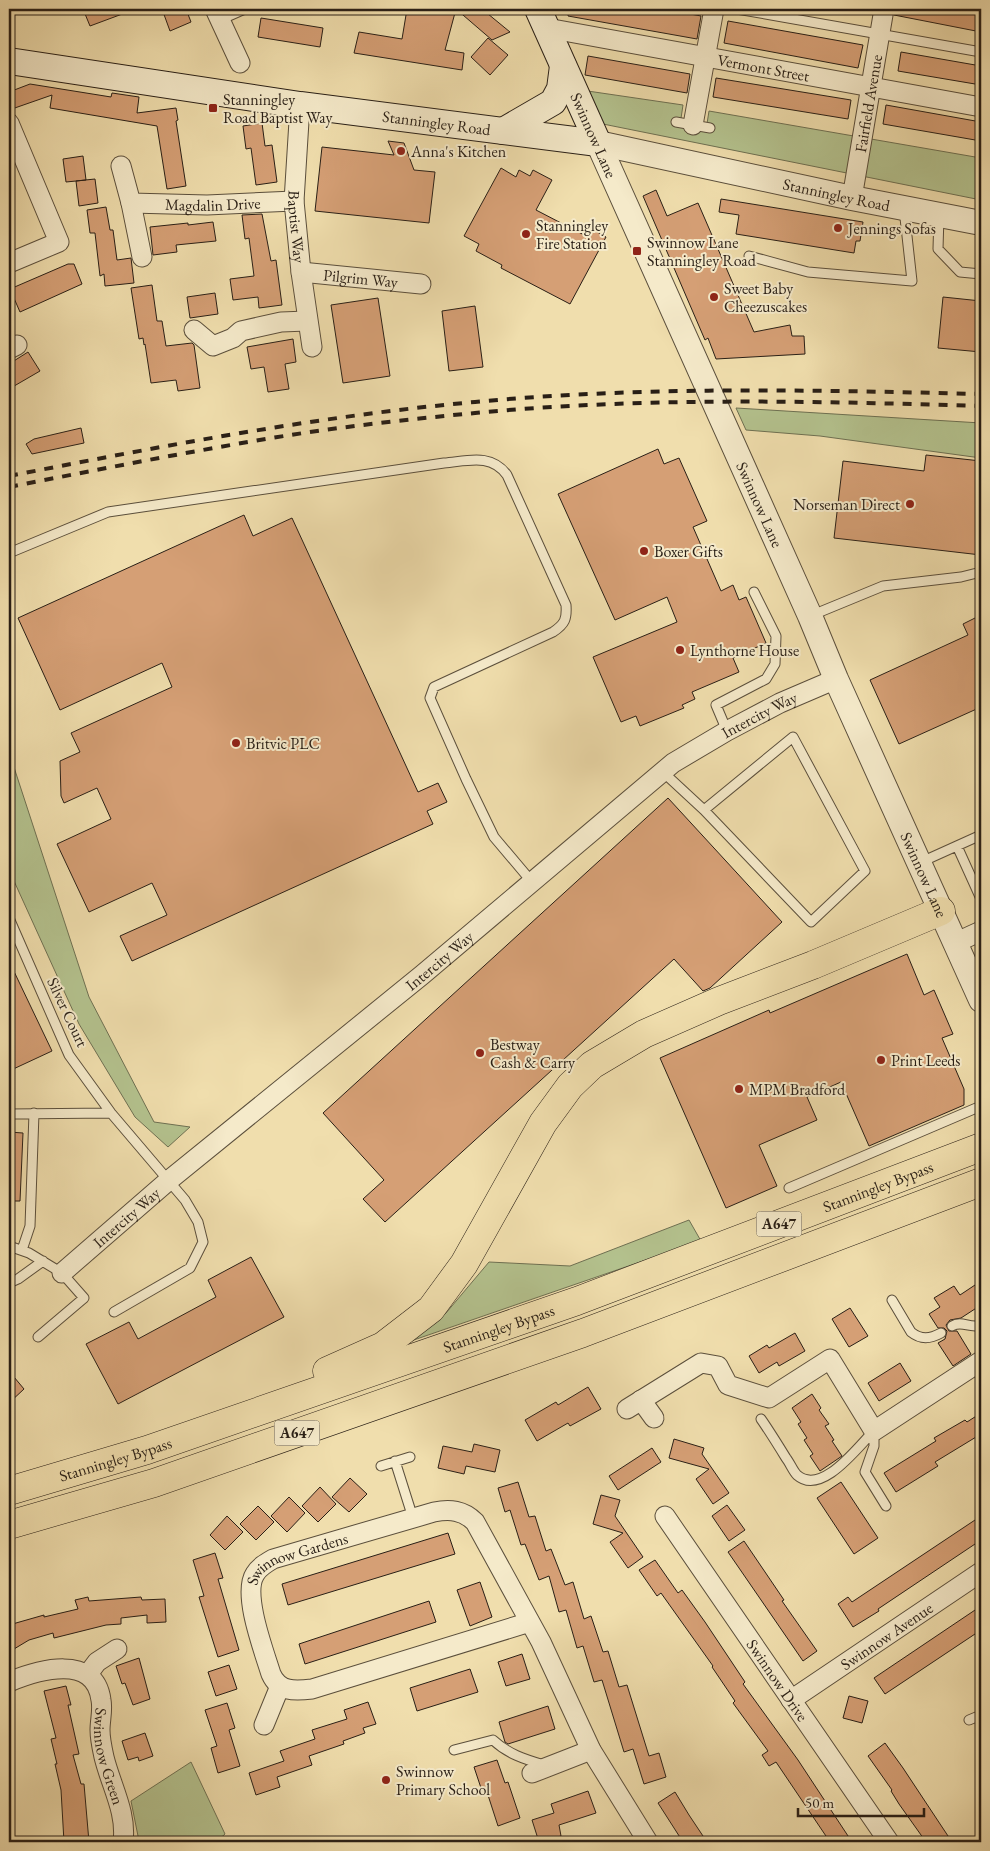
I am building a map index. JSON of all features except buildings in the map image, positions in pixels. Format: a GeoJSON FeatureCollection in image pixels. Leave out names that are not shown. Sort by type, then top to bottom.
{"type":"FeatureCollection","features":[{"type":"Feature","properties":{"kind":"highway"},"geometry":{"type":"LineString","coordinates":[[147,1450],[383,1346],[430,1309],[464,1264],[543,1123],[570,1086],[592,1065],[644,1034],[702,1008],[813,965],[941,911]]}},
{"type":"Feature","properties":{"kind":"highway","name":"Stanningley Bypass"},"geometry":{"type":"LineString","coordinates":[[9,1491],[147,1450],[577,1301],[981,1147]]}},
{"type":"Feature","properties":{"kind":"highway","name":"Stanningley Bypass"},"geometry":{"type":"LineString","coordinates":[[9,1526],[154,1482],[583,1334],[981,1182]]}},
{"type":"Feature","properties":{"kind":"main road","name":"Swinnow Lane"},"geometry":{"type":"LineString","coordinates":[[542,18],[598,143]]}},
{"type":"Feature","properties":{"kind":"main road","name":"Stanningley Road"},"geometry":{"type":"LineString","coordinates":[[9,61],[300,105],[598,143]]}},
{"type":"Feature","properties":{"kind":"main road"},"geometry":{"type":"LineString","coordinates":[[503,131],[552,102],[560,89],[564,66]]}},
{"type":"Feature","properties":{"kind":"street"},"geometry":{"type":"LineString","coordinates":[[693,125],[714,9]]}},
{"type":"Feature","properties":{"kind":"street","name":"Fairfield Avenue"},"geometry":{"type":"LineString","coordinates":[[852,198],[884,9]]}},
{"type":"Feature","properties":{"kind":"street"},"geometry":{"type":"LineString","coordinates":[[218,14],[240,63]]}},
{"type":"Feature","properties":{"kind":"street","name":"Vermont Street"},"geometry":{"type":"LineString","coordinates":[[542,18],[705,57],[981,107]]}},
{"type":"Feature","properties":{"kind":"street","name":"Baptist Way"},"geometry":{"type":"LineString","coordinates":[[300,105],[294,201],[307,321],[312,347]]}},
{"type":"Feature","properties":{"kind":"street"},"geometry":{"type":"LineString","coordinates":[[9,123],[59,242],[9,263]]}},
{"type":"Feature","properties":{"kind":"street","name":"Stanningley Road"},"geometry":{"type":"LineString","coordinates":[[598,143],[981,224]]}},
{"type":"Feature","properties":{"kind":"street","name":"Swinnow Lane"},"geometry":{"type":"LineString","coordinates":[[598,143],[810,616],[836,679],[980,996]]}},
{"type":"Feature","properties":{"kind":"street"},"geometry":{"type":"LineString","coordinates":[[121,166],[131,202],[142,256]]}},
{"type":"Feature","properties":{"kind":"street","name":"Magdalin Drive"},"geometry":{"type":"LineString","coordinates":[[131,202],[206,205],[294,201]]}},
{"type":"Feature","properties":{"kind":"street","name":"Pilgrim Way"},"geometry":{"type":"LineString","coordinates":[[301,272],[421,284]]}},
{"type":"Feature","properties":{"kind":"street"},"geometry":{"type":"LineString","coordinates":[[194,330],[213,346],[232,338],[241,331],[281,322],[307,321]]}},
{"type":"Feature","properties":{"kind":"street","name":"Intercity Way"},"geometry":{"type":"LineString","coordinates":[[62,1273],[168,1181],[422,975],[673,763],[780,703],[836,679]]}},
{"type":"Feature","properties":{"kind":"street"},"geometry":{"type":"LineString","coordinates":[[955,943],[981,931]]}},
{"type":"Feature","properties":{"kind":"street"},"geometry":{"type":"LineString","coordinates":[[654,1418],[634,1405],[701,1363],[718,1366],[728,1385],[769,1398],[830,1359],[874,1430],[981,1361]]}},
{"type":"Feature","properties":{"kind":"street","name":"Swinnow Gardens"},"geometry":{"type":"LineString","coordinates":[[280,1686],[274,1682],[271,1674],[251,1603],[251,1588],[254,1575],[262,1566],[273,1560],[413,1518],[446,1510],[467,1514],[474,1522],[530,1622],[563,1687],[591,1750],[648,1842]]}},
{"type":"Feature","properties":{"kind":"street","name":"Swinnow Drive"},"geometry":{"type":"LineString","coordinates":[[665,1516],[889,1842]]}},
{"type":"Feature","properties":{"kind":"street","name":"Swinnow Avenue"},"geometry":{"type":"LineString","coordinates":[[791,1700],[981,1572]]}},
{"type":"Feature","properties":{"kind":"street"},"geometry":{"type":"LineString","coordinates":[[264,1725],[280,1686],[298,1691],[312,1690],[530,1622]]}},
{"type":"Feature","properties":{"kind":"street"},"geometry":{"type":"LineString","coordinates":[[9,1682],[26,1675],[55,1668],[88,1674],[97,1662],[117,1649]]}},
{"type":"Feature","properties":{"kind":"street","name":"Swinnow Green"},"geometry":{"type":"LineString","coordinates":[[88,1674],[94,1679],[102,1700],[100,1730],[102,1749],[107,1770],[123,1816],[123,1842]]}},
{"type":"Feature","properties":{"kind":"street"},"geometry":{"type":"LineString","coordinates":[[540,1770],[591,1750]]}},
{"type":"Feature","properties":{"kind":"lane"},"geometry":{"type":"LineString","coordinates":[[218,14],[245,9]]}},
{"type":"Feature","properties":{"kind":"lane"},"geometry":{"type":"LineString","coordinates":[[737,9],[981,52]]}},
{"type":"Feature","properties":{"kind":"lane"},"geometry":{"type":"LineString","coordinates":[[749,256],[808,272],[912,280],[904,208]]}},
{"type":"Feature","properties":{"kind":"lane"},"geometry":{"type":"LineString","coordinates":[[939,215],[938,249],[960,272],[981,274]]}},
{"type":"Feature","properties":{"kind":"lane"},"geometry":{"type":"LineString","coordinates":[[9,552],[108,512],[476,460],[490,461],[497,464],[507,475],[566,605],[567,617],[563,625],[553,632],[434,688],[430,698],[494,837],[532,882]]}},
{"type":"Feature","properties":{"kind":"lane"},"geometry":{"type":"LineString","coordinates":[[810,616],[883,586],[961,577],[981,572]]}},
{"type":"Feature","properties":{"kind":"lane"},"geometry":{"type":"LineString","coordinates":[[727,731],[716,704],[766,679],[775,664],[776,636],[754,592]]}},
{"type":"Feature","properties":{"kind":"lane"},"geometry":{"type":"LineString","coordinates":[[663,772],[704,810],[811,922],[865,872],[793,737],[704,810]]}},
{"type":"Feature","properties":{"kind":"lane"},"geometry":{"type":"LineString","coordinates":[[919,863],[981,834]]}},
{"type":"Feature","properties":{"kind":"lane"},"geometry":{"type":"LineString","coordinates":[[957,846],[981,900]]}},
{"type":"Feature","properties":{"kind":"lane","name":"Silver Court"},"geometry":{"type":"LineString","coordinates":[[9,918],[69,1055],[111,1112],[184,1200],[198,1222],[203,1242],[190,1268],[114,1312]]}},
{"type":"Feature","properties":{"kind":"lane"},"geometry":{"type":"LineString","coordinates":[[789,1188],[981,1106]]}},
{"type":"Feature","properties":{"kind":"lane"},"geometry":{"type":"LineString","coordinates":[[9,1114],[111,1112]]}},
{"type":"Feature","properties":{"kind":"lane"},"geometry":{"type":"LineString","coordinates":[[22,1250],[30,1226],[34,1113]]}},
{"type":"Feature","properties":{"kind":"lane"},"geometry":{"type":"LineString","coordinates":[[9,1246],[44,1261],[62,1273],[84,1298],[38,1337]]}},
{"type":"Feature","properties":{"kind":"lane"},"geometry":{"type":"LineString","coordinates":[[9,1283],[44,1261]]}},
{"type":"Feature","properties":{"kind":"lane"},"geometry":{"type":"LineString","coordinates":[[892,1300],[911,1332],[916,1336],[928,1338],[941,1333]]}},
{"type":"Feature","properties":{"kind":"lane"},"geometry":{"type":"LineString","coordinates":[[952,1326],[960,1323],[974,1327],[981,1325]]}},
{"type":"Feature","properties":{"kind":"lane"},"geometry":{"type":"LineString","coordinates":[[761,1419],[797,1475],[808,1480],[822,1478],[837,1470],[874,1430]]}},
{"type":"Feature","properties":{"kind":"lane"},"geometry":{"type":"LineString","coordinates":[[874,1430],[874,1446],[865,1472],[886,1506]]}},
{"type":"Feature","properties":{"kind":"lane"},"geometry":{"type":"LineString","coordinates":[[380,1466],[410,1457]]}},
{"type":"Feature","properties":{"kind":"lane"},"geometry":{"type":"LineString","coordinates":[[395,1461],[413,1518]]}},
{"type":"Feature","properties":{"kind":"lane"},"geometry":{"type":"LineString","coordinates":[[968,1720],[981,1715]]}},
{"type":"Feature","properties":{"kind":"lane"},"geometry":{"type":"LineString","coordinates":[[454,1750],[493,1740],[502,1749],[540,1770]]}},
{"type":"Feature","properties":{"kind":"green space"},"geometry":{"type":"Polygon","coordinates":[[[574,89],[683,105],[680,125],[706,130],[709,111],[981,158],[981,200],[588,121],[574,89]]]}},
{"type":"Feature","properties":{"kind":"green space"},"geometry":{"type":"Polygon","coordinates":[[[736,408],[981,423],[981,458],[820,436],[746,430],[736,408]]]}},
{"type":"Feature","properties":{"kind":"green space"},"geometry":{"type":"Polygon","coordinates":[[[9,752],[89,997],[154,1122],[190,1127],[168,1147],[135,1117],[79,1024],[9,870],[9,752]]]}},
{"type":"Feature","properties":{"kind":"green space"},"geometry":{"type":"Polygon","coordinates":[[[689,1220],[701,1241],[405,1343],[446,1313],[489,1262],[570,1266],[689,1220]]]}},
{"type":"Feature","properties":{"kind":"green space"},"geometry":{"type":"Polygon","coordinates":[[[191,1762],[225,1834],[216,1842],[137,1842],[138,1836],[131,1801],[191,1762]]]}},
{"type":"Feature","properties":{"kind":"railway"},"geometry":{"type":"LineString","coordinates":[[9,476],[241,433],[358,415],[475,402],[601,393],[728,390],[981,394]]}},
{"type":"Feature","properties":{"kind":"railway"},"geometry":{"type":"LineString","coordinates":[[9,487],[284,436],[475,413],[601,404],[665,402],[791,402],[981,406]]}},
{"type":"Feature","properties":{"kind":"place","name":"Stanningley Road Baptist Way"},"geometry":{"type":"Point","coordinates":[213,108]}},
{"type":"Feature","properties":{"kind":"place","name":"Anna's Kitchen"},"geometry":{"type":"Point","coordinates":[401,151]}},
{"type":"Feature","properties":{"kind":"place","name":"Jennings Sofas"},"geometry":{"type":"Point","coordinates":[838,228]}},
{"type":"Feature","properties":{"kind":"place","name":"Stanningley Fire Station"},"geometry":{"type":"Point","coordinates":[526,234]}},
{"type":"Feature","properties":{"kind":"place","name":"Swinnow Lane Stanningley Road"},"geometry":{"type":"Point","coordinates":[637,251]}},
{"type":"Feature","properties":{"kind":"place","name":"Sweet Baby Cheezuscakes"},"geometry":{"type":"Point","coordinates":[714,297]}},
{"type":"Feature","properties":{"kind":"place","name":"Norseman Direct"},"geometry":{"type":"Point","coordinates":[910,504]}},
{"type":"Feature","properties":{"kind":"place","name":"Boxer Gifts"},"geometry":{"type":"Point","coordinates":[644,551]}},
{"type":"Feature","properties":{"kind":"place","name":"Lynthorne House"},"geometry":{"type":"Point","coordinates":[680,650]}},
{"type":"Feature","properties":{"kind":"place","name":"Britvic PLC"},"geometry":{"type":"Point","coordinates":[236,743]}},
{"type":"Feature","properties":{"kind":"place","name":"Bestway Cash & Carry"},"geometry":{"type":"Point","coordinates":[480,1053]}},
{"type":"Feature","properties":{"kind":"place","name":"Print Leeds"},"geometry":{"type":"Point","coordinates":[881,1060]}},
{"type":"Feature","properties":{"kind":"place","name":"MPM Bradford"},"geometry":{"type":"Point","coordinates":[739,1089]}},
{"type":"Feature","properties":{"kind":"place","name":"Swinnow Primary School"},"geometry":{"type":"Point","coordinates":[386,1780]}}]}
